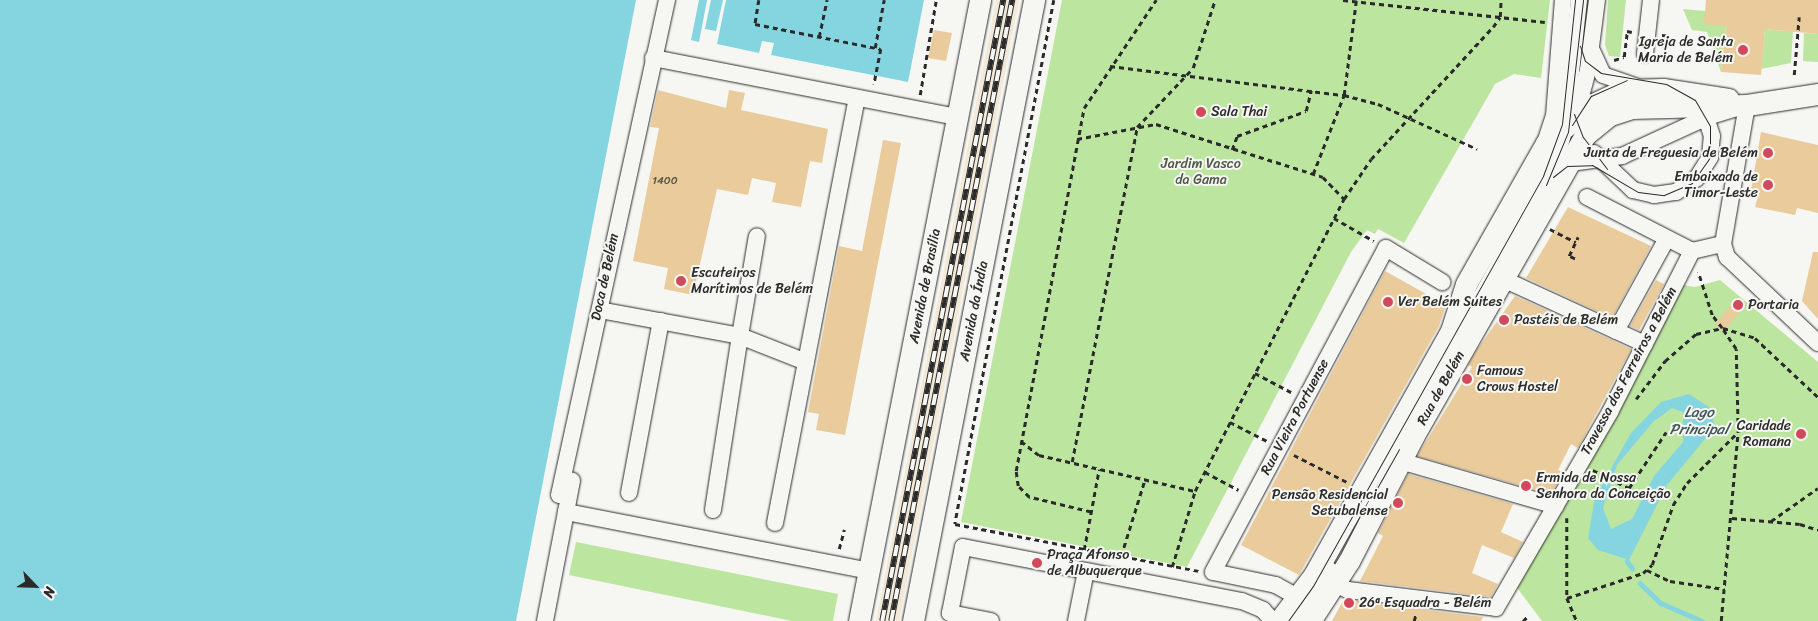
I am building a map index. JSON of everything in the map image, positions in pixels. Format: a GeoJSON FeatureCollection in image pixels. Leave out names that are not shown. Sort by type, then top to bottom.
{"type":"FeatureCollection","features":[{"type":"Feature","properties":{"kind":"main road","name":"Avenida de Brasília"},"geometry":{"type":"LineString","coordinates":[[859,621],[980,0]]}},
{"type":"Feature","properties":{"kind":"main road","name":"Avenida da Índia"},"geometry":{"type":"LineString","coordinates":[[913,621],[1034,0]]}},
{"type":"Feature","properties":{"kind":"main road"},"geometry":{"type":"LineString","coordinates":[[1573,123],[1610,94],[1641,88],[1684,92],[1707,106]]}},
{"type":"Feature","properties":{"kind":"main road"},"geometry":{"type":"LineString","coordinates":[[1573,123],[1645,106],[1747,105],[1818,94]]}},
{"type":"Feature","properties":{"kind":"main road","name":"Rua de Belém"},"geometry":{"type":"LineString","coordinates":[[1302,610],[1335,584],[1400,461],[1566,163],[1573,123]]}},
{"type":"Feature","properties":{"kind":"main road","name":"Rua de Belém"},"geometry":{"type":"LineString","coordinates":[[1302,610],[1451,331],[1466,284],[1546,143],[1573,123]]}},
{"type":"Feature","properties":{"kind":"main road"},"geometry":{"type":"LineString","coordinates":[[1279,621],[1302,610]]}},
{"type":"Feature","properties":{"kind":"street","name":"Doca de Belém"},"geometry":{"type":"LineString","coordinates":[[559,495],[666,0]]}},
{"type":"Feature","properties":{"kind":"street"},"geometry":{"type":"LineString","coordinates":[[1534,164],[1553,122],[1563,0]]}},
{"type":"Feature","properties":{"kind":"street"},"geometry":{"type":"LineString","coordinates":[[1573,123],[1570,78],[1579,0]]}},
{"type":"Feature","properties":{"kind":"street","name":"Rua de Belém"},"geometry":{"type":"LineString","coordinates":[[1302,610],[1556,159],[1573,123],[1588,70],[1597,0]]}},
{"type":"Feature","properties":{"kind":"street"},"geometry":{"type":"LineString","coordinates":[[1645,54],[1651,0]]}},
{"type":"Feature","properties":{"kind":"street"},"geometry":{"type":"LineString","coordinates":[[1592,42],[1594,62],[1608,77]]}},
{"type":"Feature","properties":{"kind":"street"},"geometry":{"type":"LineString","coordinates":[[1574,48],[1576,59],[1588,70],[1641,88]]}},
{"type":"Feature","properties":{"kind":"street"},"geometry":{"type":"LineString","coordinates":[[653,58],[957,117]]}},
{"type":"Feature","properties":{"kind":"street"},"geometry":{"type":"LineString","coordinates":[[1536,195],[1554,171],[1566,163],[1598,158],[1622,156],[1707,106],[1712,136],[1708,162],[1697,178],[1676,192],[1654,195],[1633,190],[1598,158],[1554,92]]}},
{"type":"Feature","properties":{"kind":"street"},"geometry":{"type":"LineString","coordinates":[[775,523],[806,362],[864,99]]}},
{"type":"Feature","properties":{"kind":"street"},"geometry":{"type":"LineString","coordinates":[[1747,105],[1723,244],[1727,257],[1818,343]]}},
{"type":"Feature","properties":{"kind":"street"},"geometry":{"type":"LineString","coordinates":[[1587,197],[1666,240],[1692,251],[1723,244]]}},
{"type":"Feature","properties":{"kind":"street","name":"Doca de Belém"},"geometry":{"type":"LineString","coordinates":[[545,621],[626,212]]}},
{"type":"Feature","properties":{"kind":"street"},"geometry":{"type":"LineString","coordinates":[[712,510],[757,236]]}},
{"type":"Feature","properties":{"kind":"street"},"geometry":{"type":"LineString","coordinates":[[1616,331],[1666,240]]}},
{"type":"Feature","properties":{"kind":"street"},"geometry":{"type":"LineString","coordinates":[[1386,248],[1442,282]]}},
{"type":"Feature","properties":{"kind":"street","name":"Rua Vieira Portuense"},"geometry":{"type":"LineString","coordinates":[[1214,572],[1386,248]]}},
{"type":"Feature","properties":{"kind":"street","name":"Travessa dos Ferreiros a Belém"},"geometry":{"type":"LineString","coordinates":[[1335,584],[1348,590],[1496,608],[1563,508],[1692,251]]}},
{"type":"Feature","properties":{"kind":"street"},"geometry":{"type":"LineString","coordinates":[[1502,279],[1645,344]]}},
{"type":"Feature","properties":{"kind":"street","name":"Rua de Belém"},"geometry":{"type":"LineString","coordinates":[[1451,331],[1479,297]]}},
{"type":"Feature","properties":{"kind":"street"},"geometry":{"type":"LineString","coordinates":[[605,311],[740,336],[806,362]]}},
{"type":"Feature","properties":{"kind":"street"},"geometry":{"type":"LineString","coordinates":[[629,493],[661,322]]}},
{"type":"Feature","properties":{"kind":"street"},"geometry":{"type":"LineString","coordinates":[[1400,461],[1563,508]]}},
{"type":"Feature","properties":{"kind":"street"},"geometry":{"type":"LineString","coordinates":[[566,512],[870,571]]}},
{"type":"Feature","properties":{"kind":"street"},"geometry":{"type":"LineString","coordinates":[[991,621],[950,613],[963,547],[1242,601],[1263,610],[1273,621]]}},
{"type":"Feature","properties":{"kind":"street"},"geometry":{"type":"LineString","coordinates":[[1076,621],[1086,571]]}},
{"type":"Feature","properties":{"kind":"street"},"geometry":{"type":"LineString","coordinates":[[1214,572],[1276,585],[1302,610]]}},
{"type":"Feature","properties":{"kind":"path"},"geometry":{"type":"LineString","coordinates":[[760,0],[755,24],[881,49],[864,99]]}},
{"type":"Feature","properties":{"kind":"path"},"geometry":{"type":"LineString","coordinates":[[819,37],[826,0]]}},
{"type":"Feature","properties":{"kind":"path"},"geometry":{"type":"LineString","coordinates":[[875,48],[884,0]]}},
{"type":"Feature","properties":{"kind":"path"},"geometry":{"type":"LineString","coordinates":[[920,110],[920,82],[936,0]]}},
{"type":"Feature","properties":{"kind":"path"},"geometry":{"type":"LineString","coordinates":[[1054,0],[955,524],[1172,567],[1214,572]]}},
{"type":"Feature","properties":{"kind":"path"},"geometry":{"type":"LineString","coordinates":[[1091,512],[1044,504],[1023,493],[1016,479],[1021,441],[1077,139],[1088,96],[1156,0]]}},
{"type":"Feature","properties":{"kind":"path"},"geometry":{"type":"LineString","coordinates":[[1072,462],[1137,126],[1187,75],[1197,60],[1215,0]]}},
{"type":"Feature","properties":{"kind":"path"},"geometry":{"type":"LineString","coordinates":[[1343,0],[1552,23]]}},
{"type":"Feature","properties":{"kind":"path"},"geometry":{"type":"LineString","coordinates":[[1172,567],[1195,491],[1344,199],[1408,118],[1466,61],[1500,17],[1502,0]]}},
{"type":"Feature","properties":{"kind":"path"},"geometry":{"type":"LineString","coordinates":[[1314,174],[1344,95],[1356,1]]}},
{"type":"Feature","properties":{"kind":"path"},"geometry":{"type":"LineString","coordinates":[[1794,76],[1798,17]]}},
{"type":"Feature","properties":{"kind":"path"},"geometry":{"type":"LineString","coordinates":[[1110,66],[1344,95],[1408,118],[1478,149]]}},
{"type":"Feature","properties":{"kind":"path"},"geometry":{"type":"LineString","coordinates":[[1232,150],[1237,136],[1306,111],[1310,91]]}},
{"type":"Feature","properties":{"kind":"path"},"geometry":{"type":"LineString","coordinates":[[1077,139],[1137,126],[1156,124],[1232,150],[1314,174],[1329,181],[1344,199]]}},
{"type":"Feature","properties":{"kind":"path"},"geometry":{"type":"LineString","coordinates":[[1334,218],[1386,248]]}},
{"type":"Feature","properties":{"kind":"path"},"geometry":{"type":"LineString","coordinates":[[1560,234],[1576,242]]}},
{"type":"Feature","properties":{"kind":"path"},"geometry":{"type":"LineString","coordinates":[[1575,259],[1569,256],[1578,237]]}},
{"type":"Feature","properties":{"kind":"path"},"geometry":{"type":"LineString","coordinates":[[1692,251],[1712,315],[1736,349],[1738,432],[1732,518],[1721,621]]}},
{"type":"Feature","properties":{"kind":"path"},"geometry":{"type":"LineString","coordinates":[[1634,402],[1665,361],[1696,334],[1722,328],[1754,338],[1818,397]]}},
{"type":"Feature","properties":{"kind":"path"},"geometry":{"type":"LineString","coordinates":[[1255,373],[1305,399]]}},
{"type":"Feature","properties":{"kind":"path"},"geometry":{"type":"LineString","coordinates":[[1592,469],[1629,488],[1666,432]]}},
{"type":"Feature","properties":{"kind":"path"},"geometry":{"type":"LineString","coordinates":[[1567,598],[1647,570],[1658,556],[1673,505],[1687,482],[1738,432]]}},
{"type":"Feature","properties":{"kind":"path"},"geometry":{"type":"LineString","coordinates":[[1021,441],[1039,455],[1195,491]]}},
{"type":"Feature","properties":{"kind":"path"},"geometry":{"type":"LineString","coordinates":[[1588,477],[1596,462]]}},
{"type":"Feature","properties":{"kind":"path"},"geometry":{"type":"LineString","coordinates":[[1084,550],[1099,469]]}},
{"type":"Feature","properties":{"kind":"path"},"geometry":{"type":"LineString","coordinates":[[1205,472],[1253,497]]}},
{"type":"Feature","properties":{"kind":"path"},"geometry":{"type":"LineString","coordinates":[[1121,556],[1145,479]]}},
{"type":"Feature","properties":{"kind":"path"},"geometry":{"type":"LineString","coordinates":[[1770,522],[1818,488]]}},
{"type":"Feature","properties":{"kind":"path"},"geometry":{"type":"LineString","coordinates":[[1563,508],[1567,598],[1577,621]]}},
{"type":"Feature","properties":{"kind":"path"},"geometry":{"type":"LineString","coordinates":[[1732,518],[1800,524],[1818,530]]}},
{"type":"Feature","properties":{"kind":"path"},"geometry":{"type":"LineString","coordinates":[[1647,570],[1670,581],[1724,589]]}},
{"type":"Feature","properties":{"kind":"path"},"geometry":{"type":"LineString","coordinates":[[1523,621],[1528,617]]}},
{"type":"Feature","properties":{"kind":"shaded area"},"geometry":{"type":"Polygon","coordinates":[[[996,0],[1019,0],[899,621],[876,621],[996,0]]]}},
{"type":"Feature","properties":{"kind":"green space","name":"Jardim Vasco da Gama"},"geometry":{"type":"Polygon","coordinates":[[[1062,0],[1550,0],[1541,78],[1514,74],[1495,84],[1404,243],[1378,229],[1375,234],[1367,230],[1351,252],[1187,567],[961,522],[1062,0]]]}},
{"type":"Feature","properties":{"kind":"green space"},"geometry":{"type":"Polygon","coordinates":[[[1608,0],[1626,0],[1620,57],[1609,56],[1605,45],[1608,0]]]}},
{"type":"Feature","properties":{"kind":"green space"},"geometry":{"type":"Polygon","coordinates":[[[1683,9],[1705,11],[1726,26],[1721,72],[1707,32],[1692,30],[1683,9]]]}},
{"type":"Feature","properties":{"kind":"green space"},"geometry":{"type":"Polygon","coordinates":[[[1787,16],[1794,16],[1791,63],[1761,69],[1765,29],[1786,31],[1787,16]]]}},
{"type":"Feature","properties":{"kind":"green space"},"geometry":{"type":"Polygon","coordinates":[[[1804,33],[1818,34],[1818,62],[1803,61],[1804,33]]]}},
{"type":"Feature","properties":{"kind":"green space"},"geometry":{"type":"Polygon","coordinates":[[[1720,280],[1818,362],[1818,621],[1542,621],[1515,585],[1683,285],[1695,287],[1720,280]]]}},
{"type":"Feature","properties":{"kind":"green space"},"geometry":{"type":"Polygon","coordinates":[[[576,542],[838,594],[833,621],[792,621],[569,575],[576,542]]]}},
{"type":"Feature","properties":{"kind":"water"},"geometry":{"type":"Polygon","coordinates":[[[0,0],[636,0],[516,621],[0,621],[0,0]]]}},
{"type":"Feature","properties":{"kind":"water"},"geometry":{"type":"Polygon","coordinates":[[[699,0],[707,0],[699,42],[691,40],[699,0]]]}},
{"type":"Feature","properties":{"kind":"water"},"geometry":{"type":"Polygon","coordinates":[[[711,0],[723,0],[716,31],[705,29],[711,0]]]}},
{"type":"Feature","properties":{"kind":"water"},"geometry":{"type":"Polygon","coordinates":[[[726,0],[924,0],[908,82],[771,55],[774,43],[762,41],[759,53],[717,44],[726,0]]]}},
{"type":"Feature","properties":{"kind":"water","name":"Lago Principal"},"geometry":{"type":"Polygon","coordinates":[[[1689,394],[1712,409],[1714,428],[1667,485],[1629,560],[1598,550],[1588,538],[1595,497],[1631,433],[1661,402],[1689,394]],[[1672,408],[1653,422],[1617,465],[1603,508],[1611,529],[1632,519],[1654,476],[1683,442],[1683,412],[1672,408]]]}},
{"type":"Feature","properties":{"kind":"building","name":"Igreja de Santa Maria de Belém"},"geometry":{"type":"Polygon","coordinates":[[[1706,0],[1818,0],[1818,34],[1765,29],[1761,75],[1721,72],[1726,26],[1704,24],[1706,0]]]}},
{"type":"Feature","properties":{"kind":"building"},"geometry":{"type":"Polygon","coordinates":[[[934,30],[952,33],[946,61],[928,58],[934,30]]]}},
{"type":"Feature","properties":{"kind":"building"},"geometry":{"type":"Polygon","coordinates":[[[658,90],[726,108],[729,90],[745,93],[741,110],[828,129],[822,163],[810,161],[801,207],[772,202],[776,183],[752,178],[748,195],[717,189],[693,295],[664,289],[668,268],[633,261],[659,128],[650,127],[658,90]]]}},
{"type":"Feature","properties":{"kind":"building"},"geometry":{"type":"Polygon","coordinates":[[[1761,132],[1818,145],[1818,213],[1797,208],[1795,215],[1755,207],[1759,192],[1751,190],[1761,132]]]}},
{"type":"Feature","properties":{"kind":"building"},"geometry":{"type":"Polygon","coordinates":[[[883,140],[901,143],[845,435],[816,430],[819,414],[808,412],[839,246],[862,251],[883,140]]]}},
{"type":"Feature","properties":{"kind":"building"},"geometry":{"type":"Polygon","coordinates":[[[1568,207],[1651,246],[1612,318],[1526,278],[1568,207]]]}},
{"type":"Feature","properties":{"kind":"building"},"geometry":{"type":"Polygon","coordinates":[[[1813,252],[1818,252],[1818,319],[1802,301],[1813,252]]]}},
{"type":"Feature","properties":{"kind":"building"},"geometry":{"type":"Polygon","coordinates":[[[1385,271],[1446,305],[1439,326],[1299,575],[1241,545],[1385,271]]]}},
{"type":"Feature","properties":{"kind":"building"},"geometry":{"type":"Polygon","coordinates":[[[1656,280],[1664,284],[1639,330],[1630,326],[1656,280]]]}},
{"type":"Feature","properties":{"kind":"building"},"geometry":{"type":"Polygon","coordinates":[[[1515,296],[1631,349],[1578,448],[1571,444],[1558,470],[1563,472],[1551,494],[1417,456],[1472,367],[1468,365],[1476,351],[1515,296]]]}},
{"type":"Feature","properties":{"kind":"building"},"geometry":{"type":"Polygon","coordinates":[[[1737,297],[1746,304],[1724,332],[1715,325],[1737,297]]]}},
{"type":"Feature","properties":{"kind":"building"},"geometry":{"type":"Polygon","coordinates":[[[1408,474],[1513,504],[1501,532],[1523,542],[1514,558],[1482,545],[1472,573],[1498,584],[1491,597],[1360,581],[1383,536],[1378,533],[1408,474]]]}},
{"type":"Feature","properties":{"kind":"building"},"geometry":{"type":"Polygon","coordinates":[[[1344,599],[1483,617],[1481,621],[1332,621],[1344,599]]]}},
{"type":"Feature","properties":{"kind":"waterway"},"geometry":{"type":"LineString","coordinates":[[1627,561],[1632,568]]}},
{"type":"Feature","properties":{"kind":"waterway"},"geometry":{"type":"LineString","coordinates":[[1640,583],[1661,603],[1702,621]]}},
{"type":"Feature","properties":{"kind":"tram line"},"geometry":{"type":"LineString","coordinates":[[1288,621],[1313,586],[1543,176],[1562,124],[1575,0]]}},
{"type":"Feature","properties":{"kind":"tram line"},"geometry":{"type":"LineString","coordinates":[[1546,185],[1568,132],[1583,0]]}},
{"type":"Feature","properties":{"kind":"tram line"},"geometry":{"type":"LineString","coordinates":[[1553,177],[1567,166],[1592,165],[1638,192],[1664,195],[1692,183],[1710,157],[1710,126],[1695,100],[1666,84],[1601,73],[1585,61],[1580,46]]}},
{"type":"Feature","properties":{"kind":"tram line"},"geometry":{"type":"LineString","coordinates":[[1572,125],[1591,96],[1627,80]]}},
{"type":"Feature","properties":{"kind":"tram line"},"geometry":{"type":"LineString","coordinates":[[1574,114],[1583,137],[1607,169]]}},
{"type":"Feature","properties":{"kind":"tram line"},"geometry":{"type":"LineString","coordinates":[[1372,497],[1399,449]]}},
{"type":"Feature","properties":{"kind":"railway"},"geometry":{"type":"LineString","coordinates":[[882,621],[1003,0]]}},
{"type":"Feature","properties":{"kind":"railway"},"geometry":{"type":"LineString","coordinates":[[891,621],[1012,0]]}},
{"type":"Feature","properties":{"kind":"place","name":"Igreja de Santa Maria de Belém"},"geometry":{"type":"Point","coordinates":[1743,50]}},
{"type":"Feature","properties":{"kind":"place","name":"Sala Thai"},"geometry":{"type":"Point","coordinates":[1201,112]}},
{"type":"Feature","properties":{"kind":"place","name":"Junta de Freguesia de Belém"},"geometry":{"type":"Point","coordinates":[1768,153]}},
{"type":"Feature","properties":{"kind":"place","name":"Embaixada de Timor-Leste"},"geometry":{"type":"Point","coordinates":[1768,185]}},
{"type":"Feature","properties":{"kind":"place","name":"Escuteiros Marítimos de Belém"},"geometry":{"type":"Point","coordinates":[681,281]}},
{"type":"Feature","properties":{"kind":"place","name":"Ver Belém Suites"},"geometry":{"type":"Point","coordinates":[1388,302]}},
{"type":"Feature","properties":{"kind":"place","name":"Portaria"},"geometry":{"type":"Point","coordinates":[1738,305]}},
{"type":"Feature","properties":{"kind":"place","name":"Pastéis de Belém"},"geometry":{"type":"Point","coordinates":[1504,320]}},
{"type":"Feature","properties":{"kind":"place","name":"Famous Crows Hostel"},"geometry":{"type":"Point","coordinates":[1467,379]}},
{"type":"Feature","properties":{"kind":"place","name":"Caridade Romana"},"geometry":{"type":"Point","coordinates":[1801,434]}},
{"type":"Feature","properties":{"kind":"place","name":"Ermida de Nossa Senhora da Conceição"},"geometry":{"type":"Point","coordinates":[1526,486]}},
{"type":"Feature","properties":{"kind":"place","name":"Pensão Residencial Setubalense"},"geometry":{"type":"Point","coordinates":[1398,503]}},
{"type":"Feature","properties":{"kind":"place","name":"Praça Afonso de Albuquerque"},"geometry":{"type":"Point","coordinates":[1037,563]}},
{"type":"Feature","properties":{"kind":"place","name":"26ª Esquadra - Belém"},"geometry":{"type":"Point","coordinates":[1349,603]}}]}
